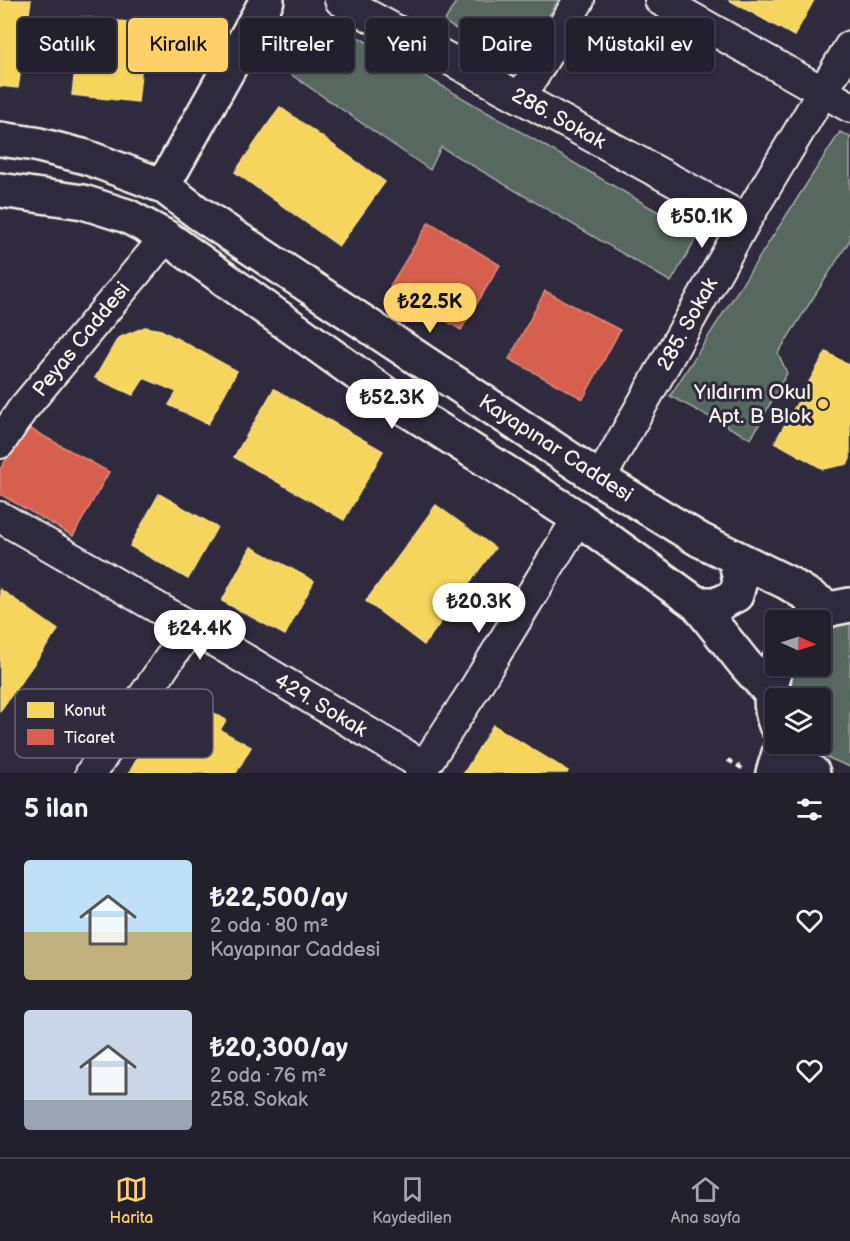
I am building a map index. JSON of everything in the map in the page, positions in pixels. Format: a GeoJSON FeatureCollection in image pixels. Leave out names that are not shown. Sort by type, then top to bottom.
{"type":"FeatureCollection","features":[{"type":"Feature","properties":{"kind":"main road"},"geometry":{"type":"LineString","coordinates":[[163,186],[267,0]]}},
{"type":"Feature","properties":{"kind":"main road","name":"Kayapınar Caddesi"},"geometry":{"type":"LineString","coordinates":[[0,139],[35,144],[87,157],[163,186],[197,212],[600,479],[700,540],[836,608]]}},
{"type":"Feature","properties":{"kind":"main road"},"geometry":{"type":"LineString","coordinates":[[0,190],[83,202],[127,216],[166,237],[408,410],[578,518],[698,604],[745,664],[773,678]]}},
{"type":"Feature","properties":{"kind":"main road"},"geometry":{"type":"LineString","coordinates":[[698,604],[719,604],[736,595],[740,580],[735,557]]}},
{"type":"Feature","properties":{"kind":"main road"},"geometry":{"type":"LineString","coordinates":[[773,773],[780,754]]}},
{"type":"Feature","properties":{"kind":"main road"},"geometry":{"type":"LineString","coordinates":[[791,754],[813,773]]}},
{"type":"Feature","properties":{"kind":"street","name":"286. Sokak"},"geometry":{"type":"LineString","coordinates":[[340,0],[746,220]]}},
{"type":"Feature","properties":{"kind":"street"},"geometry":{"type":"LineString","coordinates":[[521,97],[579,0]]}},
{"type":"Feature","properties":{"kind":"street"},"geometry":{"type":"LineString","coordinates":[[660,0],[850,107]]}},
{"type":"Feature","properties":{"kind":"street","name":"285. Sokak"},"geometry":{"type":"LineString","coordinates":[[600,479],[746,220],[850,46]]}},
{"type":"Feature","properties":{"kind":"street","name":"Peyas Caddesi"},"geometry":{"type":"LineString","coordinates":[[0,443],[22,410],[166,237]]}},
{"type":"Feature","properties":{"kind":"street","name":"429. Sokak"},"geometry":{"type":"LineString","coordinates":[[0,517],[190,627],[422,770]]}},
{"type":"Feature","properties":{"kind":"street"},"geometry":{"type":"LineString","coordinates":[[422,770],[472,693],[578,518]]}},
{"type":"Feature","properties":{"kind":"street"},"geometry":{"type":"LineString","coordinates":[[148,689],[190,627]]}},
{"type":"Feature","properties":{"kind":"street"},"geometry":{"type":"LineString","coordinates":[[91,773],[101,758]]}},
{"type":"Feature","properties":{"kind":"path"},"geometry":{"type":"LineString","coordinates":[[728,760],[752,773]]}},
{"type":"Feature","properties":{"kind":"green space"},"geometry":{"type":"Polygon","coordinates":[[[457,0],[558,0],[548,18],[460,18],[460,31],[448,24],[446,18],[457,0]]]}},
{"type":"Feature","properties":{"kind":"green space"},"geometry":{"type":"Polygon","coordinates":[[[354,35],[366,42],[366,72],[418,72],[698,235],[671,282],[441,147],[430,170],[287,72],[354,72],[354,35]]]}},
{"type":"Feature","properties":{"kind":"green space"},"geometry":{"type":"Polygon","coordinates":[[[840,132],[850,137],[850,240],[778,353],[787,373],[751,439],[670,396],[840,132]]]}},
{"type":"Feature","properties":{"kind":"green space"},"geometry":{"type":"Polygon","coordinates":[[[850,620],[850,767],[822,754],[831,754],[831,688],[790,688],[793,676],[831,676],[831,627],[850,620]]]}},
{"type":"Feature","properties":{"kind":"building: Konut"},"geometry":{"type":"Polygon","coordinates":[[[0,0],[31,0],[28,18],[18,18],[18,72],[20,72],[18,88],[0,86],[0,0]]]}},
{"type":"Feature","properties":{"kind":"building: Konut"},"geometry":{"type":"Polygon","coordinates":[[[729,0],[814,0],[794,36],[729,0]]]}},
{"type":"Feature","properties":{"kind":"building: Konut"},"geometry":{"type":"Polygon","coordinates":[[[116,21],[128,22],[128,72],[141,72],[138,102],[72,95],[75,72],[116,72],[116,21]]]}},
{"type":"Feature","properties":{"kind":"building: Konut"},"geometry":{"type":"Polygon","coordinates":[[[280,107],[385,182],[339,246],[235,172],[280,107]]]}},
{"type":"Feature","properties":{"kind":"building: Konut"},"geometry":{"type":"Polygon","coordinates":[[[145,327],[161,330],[237,371],[208,424],[169,405],[177,392],[144,378],[133,395],[95,378],[118,338],[145,327]]]}},
{"type":"Feature","properties":{"kind":"building: Konut","name":"Yıldırım Okul Apt. B Blok"},"geometry":{"type":"Polygon","coordinates":[[[826,352],[850,366],[850,459],[847,464],[823,469],[775,442],[826,352]]]}},
{"type":"Feature","properties":{"kind":"building: Konut"},"geometry":{"type":"Polygon","coordinates":[[[274,389],[383,451],[344,520],[234,457],[274,389]]]}},
{"type":"Feature","properties":{"kind":"building: Konut"},"geometry":{"type":"Polygon","coordinates":[[[159,494],[217,527],[188,579],[130,546],[159,494]]]}},
{"type":"Feature","properties":{"kind":"building: Konut"},"geometry":{"type":"Polygon","coordinates":[[[436,505],[495,548],[424,645],[366,601],[436,505]]]}},
{"type":"Feature","properties":{"kind":"building: Konut"},"geometry":{"type":"Polygon","coordinates":[[[251,547],[314,581],[285,635],[222,601],[251,547]]]}},
{"type":"Feature","properties":{"kind":"building: Konut"},"geometry":{"type":"Polygon","coordinates":[[[0,589],[58,630],[0,711],[0,589]]]}},
{"type":"Feature","properties":{"kind":"building: Konut"},"geometry":{"type":"Polygon","coordinates":[[[213,712],[226,720],[220,730],[251,747],[236,773],[129,773],[138,758],[213,758],[213,712]]]}},
{"type":"Feature","properties":{"kind":"building: Konut"},"geometry":{"type":"Polygon","coordinates":[[[493,725],[568,771],[567,773],[464,773],[493,725]]]}},
{"type":"Feature","properties":{"kind":"building: Ticaret"},"geometry":{"type":"Polygon","coordinates":[[[429,222],[500,265],[461,330],[390,286],[429,222]]]}},
{"type":"Feature","properties":{"kind":"building: Ticaret"},"geometry":{"type":"Polygon","coordinates":[[[545,291],[620,330],[583,399],[509,359],[545,291]]]}},
{"type":"Feature","properties":{"kind":"building: Ticaret"},"geometry":{"type":"Polygon","coordinates":[[[27,427],[109,472],[73,536],[0,494],[0,469],[27,427]]]}},
{"type":"Feature","properties":{"kind":"place","name":"Yıldırım Okul Apt. B Blok"},"geometry":{"type":"Point","coordinates":[823,404]}}]}
